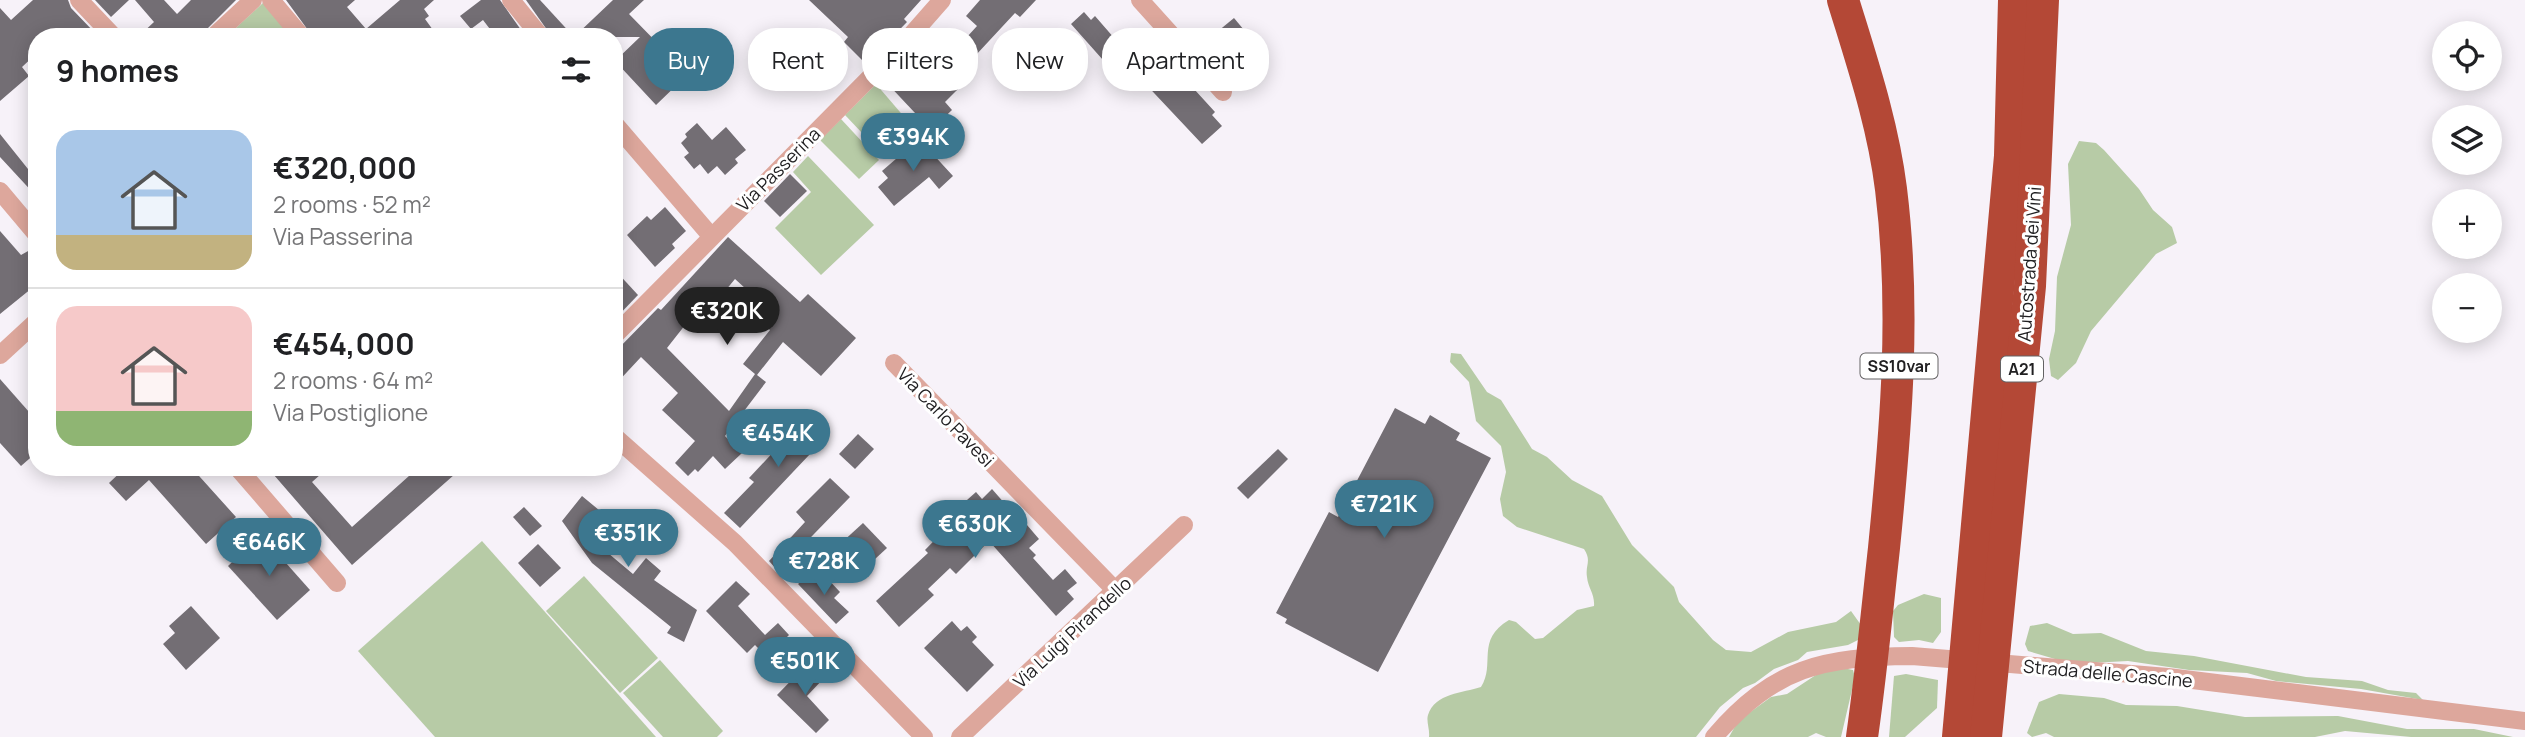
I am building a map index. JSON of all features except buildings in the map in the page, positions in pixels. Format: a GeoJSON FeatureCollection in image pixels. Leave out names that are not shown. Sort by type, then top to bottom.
{"type":"FeatureCollection","features":[{"type":"Feature","properties":{"kind":"highway","name":"SS10var"},"geometry":{"type":"LineString","coordinates":[[1843,0],[1883,140],[1899,275],[1899,378],[1893,461],[1862,737]]}},
{"type":"Feature","properties":{"kind":"highway"},"geometry":{"type":"LineString","coordinates":[[2004,0],[2010,156]]}},
{"type":"Feature","properties":{"kind":"highway","name":"Autostrada dei Vini"},"geometry":{"type":"LineString","coordinates":[[1958,737],[2010,156],[2014,0]]}},
{"type":"Feature","properties":{"kind":"highway","name":"Autostrada dei Vini"},"geometry":{"type":"LineString","coordinates":[[1986,737],[2030,286],[2043,0]]}},
{"type":"Feature","properties":{"kind":"street"},"geometry":{"type":"LineString","coordinates":[[79,0],[105,28]]}},
{"type":"Feature","properties":{"kind":"street"},"geometry":{"type":"LineString","coordinates":[[223,28],[253,0]]}},
{"type":"Feature","properties":{"kind":"street"},"geometry":{"type":"LineString","coordinates":[[271,0],[294,28]]}},
{"type":"Feature","properties":{"kind":"street"},"geometry":{"type":"LineString","coordinates":[[511,0],[534,28]]}},
{"type":"Feature","properties":{"kind":"street","name":"Via Passerina"},"geometry":{"type":"LineString","coordinates":[[623,327],[906,41],[942,0]]}},
{"type":"Feature","properties":{"kind":"street"},"geometry":{"type":"LineString","coordinates":[[1140,0],[1223,92]]}},
{"type":"Feature","properties":{"kind":"street"},"geometry":{"type":"LineString","coordinates":[[623,133],[711,236]]}},
{"type":"Feature","properties":{"kind":"street"},"geometry":{"type":"LineString","coordinates":[[0,191],[28,224]]}},
{"type":"Feature","properties":{"kind":"street"},"geometry":{"type":"LineString","coordinates":[[24,219],[28,215]]}},
{"type":"Feature","properties":{"kind":"street"},"geometry":{"type":"LineString","coordinates":[[0,355],[28,329]]}},
{"type":"Feature","properties":{"kind":"street","name":"Via Carlo Pavesi"},"geometry":{"type":"LineString","coordinates":[[894,363],[1116,591]]}},
{"type":"Feature","properties":{"kind":"street"},"geometry":{"type":"LineString","coordinates":[[623,444],[735,543],[923,737]]}},
{"type":"Feature","properties":{"kind":"street"},"geometry":{"type":"LineString","coordinates":[[245,476],[337,583]]}},
{"type":"Feature","properties":{"kind":"street","name":"Via Luigi Pirandello"},"geometry":{"type":"LineString","coordinates":[[960,737],[1184,525]]}},
{"type":"Feature","properties":{"kind":"street","name":"Strada delle Cascine"},"geometry":{"type":"LineString","coordinates":[[1714,737],[1740,710],[1778,681],[1798,671],[1843,658],[1912,656],[2168,677],[2525,721]]}},
{"type":"Feature","properties":{"kind":"green space"},"geometry":{"type":"Polygon","coordinates":[[[264,2],[286,28],[236,28],[264,2]]]}},
{"type":"Feature","properties":{"kind":"green space"},"geometry":{"type":"Polygon","coordinates":[[[869,91],[882,91],[912,126],[882,154],[845,115],[869,91]]]}},
{"type":"Feature","properties":{"kind":"green space"},"geometry":{"type":"Polygon","coordinates":[[[841,119],[879,160],[859,179],[820,140],[841,119]]]}},
{"type":"Feature","properties":{"kind":"green space"},"geometry":{"type":"Polygon","coordinates":[[[2079,141],[2096,143],[2104,150],[2139,189],[2153,210],[2172,227],[2177,243],[2156,254],[2091,331],[2076,363],[2058,380],[2051,376],[2049,359],[2055,331],[2057,277],[2071,225],[2068,164],[2079,141]]]}},
{"type":"Feature","properties":{"kind":"green space"},"geometry":{"type":"Polygon","coordinates":[[[808,156],[874,225],[821,275],[775,228],[811,192],[793,172],[808,156]]]}},
{"type":"Feature","properties":{"kind":"green space"},"geometry":{"type":"Polygon","coordinates":[[[1451,353],[1461,354],[1487,392],[1501,400],[1532,449],[1547,457],[1572,480],[1602,496],[1632,545],[1674,587],[1679,602],[1713,640],[1726,650],[1751,652],[1788,632],[1836,622],[1851,611],[1861,625],[1860,639],[1848,645],[1807,652],[1798,660],[1774,669],[1743,688],[1720,707],[1696,737],[1429,737],[1428,715],[1437,702],[1450,695],[1481,687],[1487,670],[1492,636],[1509,620],[1516,622],[1535,639],[1543,638],[1577,610],[1594,606],[1587,577],[1588,557],[1584,549],[1517,527],[1503,516],[1500,499],[1506,472],[1501,446],[1476,421],[1469,382],[1450,362],[1451,353]]]}},
{"type":"Feature","properties":{"kind":"green space"},"geometry":{"type":"Polygon","coordinates":[[[482,541],[656,737],[435,737],[358,651],[482,541]]]}},
{"type":"Feature","properties":{"kind":"green space"},"geometry":{"type":"Polygon","coordinates":[[[584,576],[658,658],[620,693],[546,611],[584,576]]]}},
{"type":"Feature","properties":{"kind":"green space"},"geometry":{"type":"Polygon","coordinates":[[[1924,594],[1941,598],[1941,632],[1933,643],[1919,640],[1899,642],[1894,637],[1893,611],[1898,605],[1924,594]]]}},
{"type":"Feature","properties":{"kind":"green space"},"geometry":{"type":"Polygon","coordinates":[[[2047,623],[2073,634],[2101,633],[2146,651],[2194,656],[2306,677],[2362,681],[2388,690],[2416,693],[2423,700],[2361,689],[2276,681],[2247,673],[2189,670],[2128,661],[2072,664],[2028,651],[2025,644],[2030,626],[2047,623]]]}},
{"type":"Feature","properties":{"kind":"green space"},"geometry":{"type":"Polygon","coordinates":[[[660,660],[723,731],[717,737],[663,737],[623,693],[660,660]]]}},
{"type":"Feature","properties":{"kind":"green space"},"geometry":{"type":"Polygon","coordinates":[[[1825,669],[1853,670],[1855,677],[1841,737],[1826,737],[1816,733],[1808,737],[1729,737],[1738,721],[1771,697],[1787,694],[1825,669]]]}},
{"type":"Feature","properties":{"kind":"green space"},"geometry":{"type":"Polygon","coordinates":[[[1906,674],[1938,680],[1937,708],[1905,737],[1889,737],[1894,676],[1906,674]]]}},
{"type":"Feature","properties":{"kind":"green space"},"geometry":{"type":"Polygon","coordinates":[[[2059,694],[2104,698],[2126,705],[2177,706],[2245,717],[2338,716],[2407,729],[2474,729],[2513,737],[2411,737],[2345,731],[2315,737],[2054,737],[2046,733],[2032,737],[2027,733],[2039,702],[2059,694]]]}}]}
